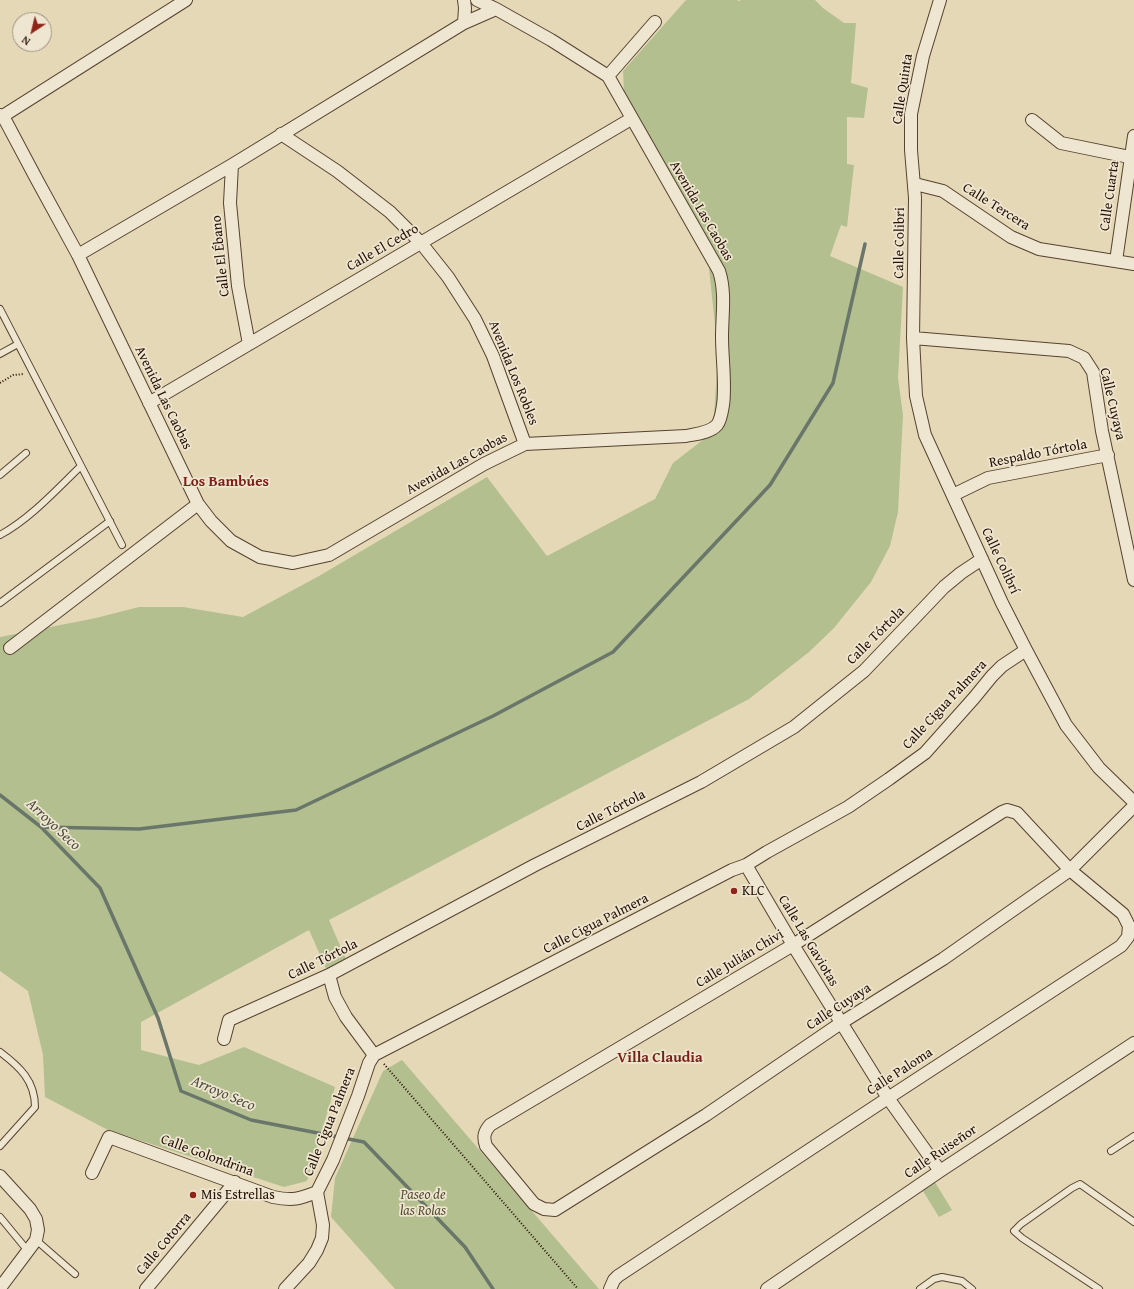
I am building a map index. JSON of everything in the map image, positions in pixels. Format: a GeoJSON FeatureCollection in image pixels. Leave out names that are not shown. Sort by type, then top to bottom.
{"type":"FeatureCollection","features":[{"type":"Feature","properties":{"kind":"street"},"geometry":{"type":"LineString","coordinates":[[2,116],[186,0]]}},
{"type":"Feature","properties":{"kind":"street"},"geometry":{"type":"LineString","coordinates":[[464,0],[464,23]]}},
{"type":"Feature","properties":{"kind":"street","name":"Avenida Las Caobas"},"geometry":{"type":"LineString","coordinates":[[2,116],[78,255],[198,504],[211,522],[231,541],[260,557],[293,564],[329,555],[484,464],[524,444],[686,436],[711,430],[717,426],[719,421],[724,391],[722,281],[719,271],[631,119],[608,76],[552,40],[477,0]]}},
{"type":"Feature","properties":{"kind":"street","name":"Calle Quinta"},"geometry":{"type":"LineString","coordinates":[[915,184],[912,150],[912,114],[923,56],[940,0]]}},
{"type":"Feature","properties":{"kind":"street"},"geometry":{"type":"LineString","coordinates":[[78,255],[232,165],[464,23],[496,9]]}},
{"type":"Feature","properties":{"kind":"street"},"geometry":{"type":"LineString","coordinates":[[608,76],[655,22]]}},
{"type":"Feature","properties":{"kind":"street","name":"Calle El Cedro"},"geometry":{"type":"LineString","coordinates":[[149,403],[631,119]]}},
{"type":"Feature","properties":{"kind":"street"},"geometry":{"type":"LineString","coordinates":[[1032,120],[1061,142],[1132,158]]}},
{"type":"Feature","properties":{"kind":"street","name":"Avenida Los Robles"},"geometry":{"type":"LineString","coordinates":[[281,134],[337,171],[390,212],[421,243],[448,277],[475,319],[493,356],[524,444]]}},
{"type":"Feature","properties":{"kind":"street","name":"Calle Cuarta"},"geometry":{"type":"LineString","coordinates":[[1116,261],[1134,136]]}},
{"type":"Feature","properties":{"kind":"street","name":"Calle El Ébano"},"geometry":{"type":"LineString","coordinates":[[232,165],[230,203],[238,286],[250,344]]}},
{"type":"Feature","properties":{"kind":"street","name":"Calle Tercera"},"geometry":{"type":"LineString","coordinates":[[915,184],[943,191],[1011,237],[1039,249],[1134,264]]}},
{"type":"Feature","properties":{"kind":"street","name":"Calle Colibri"},"geometry":{"type":"LineString","coordinates":[[913,303],[915,184]]}},
{"type":"Feature","properties":{"kind":"street","name":"Calle Colibrí"},"geometry":{"type":"LineString","coordinates":[[913,303],[916,396],[925,435],[1026,650],[1066,725],[1099,768],[1134,802]]}},
{"type":"Feature","properties":{"kind":"street","name":"Calle Cuyaya"},"geometry":{"type":"LineString","coordinates":[[913,338],[1069,351],[1084,358],[1092,372],[1102,431],[1134,580]]}},
{"type":"Feature","properties":{"kind":"street","name":"Respaldo Tórtola"},"geometry":{"type":"LineString","coordinates":[[953,495],[988,478],[1108,455]]}},
{"type":"Feature","properties":{"kind":"street"},"geometry":{"type":"LineString","coordinates":[[10,648],[198,504]]}},
{"type":"Feature","properties":{"kind":"street","name":"Calle Tórtola"},"geometry":{"type":"LineString","coordinates":[[224,1038],[229,1020],[329,975],[535,865],[701,782],[794,727],[864,671],[944,587],[982,559]]}},
{"type":"Feature","properties":{"kind":"street","name":"Calle Cigua Palmera"},"geometry":{"type":"LineString","coordinates":[[285,1289],[309,1263],[322,1238],[324,1225],[317,1192],[334,1160],[369,1063],[374,1055],[732,870],[746,865],[848,807],[925,753],[992,676],[1002,666],[1026,650]]}},
{"type":"Feature","properties":{"kind":"street","name":"Calle Cuyaya"},"geometry":{"type":"LineString","coordinates":[[544,1209],[555,1210],[706,1115],[841,1023],[943,959],[1070,870],[1134,806]]}},
{"type":"Feature","properties":{"kind":"street","name":"Calle Paloma"},"geometry":{"type":"LineString","coordinates":[[611,1287],[614,1280],[618,1276],[1121,946],[1128,937],[1129,926],[1123,914],[1070,870],[1021,817],[1013,811]]}},
{"type":"Feature","properties":{"kind":"street","name":"Calle Julián Chivi"},"geometry":{"type":"LineString","coordinates":[[544,1209],[534,1204],[486,1146],[484,1135],[486,1129],[490,1125],[793,945],[1002,812],[1013,811]]}},
{"type":"Feature","properties":{"kind":"street","name":"Calle Las Gaviotas"},"geometry":{"type":"LineString","coordinates":[[746,865],[793,945],[888,1098],[940,1171]]}},
{"type":"Feature","properties":{"kind":"street"},"geometry":{"type":"LineString","coordinates":[[329,975],[335,997],[346,1017],[374,1055]]}},
{"type":"Feature","properties":{"kind":"street","name":"Calle Ruiseñor"},"geometry":{"type":"LineString","coordinates":[[766,1289],[940,1171],[1134,1043]]}},
{"type":"Feature","properties":{"kind":"street","name":"Calle Golondrina"},"geometry":{"type":"LineString","coordinates":[[92,1173],[109,1137],[273,1197],[297,1199],[317,1192]]}},
{"type":"Feature","properties":{"kind":"street"},"geometry":{"type":"LineString","coordinates":[[0,1176],[30,1209],[36,1220],[38,1230],[36,1240],[0,1288]]}},
{"type":"Feature","properties":{"kind":"street","name":"Calle Cotorra"},"geometry":{"type":"LineString","coordinates":[[146,1289],[235,1182]]}},
{"type":"Feature","properties":{"kind":"lane"},"geometry":{"type":"LineString","coordinates":[[0,309],[122,545]]}},
{"type":"Feature","properties":{"kind":"lane"},"geometry":{"type":"LineString","coordinates":[[0,354],[18,344]]}},
{"type":"Feature","properties":{"kind":"lane"},"geometry":{"type":"LineString","coordinates":[[0,474],[26,454]]}},
{"type":"Feature","properties":{"kind":"lane"},"geometry":{"type":"LineString","coordinates":[[0,535],[10,530],[46,500],[81,466]]}},
{"type":"Feature","properties":{"kind":"lane"},"geometry":{"type":"LineString","coordinates":[[0,603],[110,521]]}},
{"type":"Feature","properties":{"kind":"lane"},"geometry":{"type":"LineString","coordinates":[[0,1052],[13,1062],[29,1080],[35,1096],[35,1108],[0,1146]]}},
{"type":"Feature","properties":{"kind":"lane"},"geometry":{"type":"LineString","coordinates":[[1111,1151],[1134,1136]]}},
{"type":"Feature","properties":{"kind":"lane"},"geometry":{"type":"LineString","coordinates":[[1099,1289],[1022,1238],[1014,1231],[1021,1224],[1080,1184],[1134,1222]]}},
{"type":"Feature","properties":{"kind":"lane"},"geometry":{"type":"LineString","coordinates":[[0,1217],[28,1250]]}},
{"type":"Feature","properties":{"kind":"lane"},"geometry":{"type":"LineString","coordinates":[[36,1240],[74,1274]]}},
{"type":"Feature","properties":{"kind":"lane"},"geometry":{"type":"LineString","coordinates":[[920,1289],[934,1279],[942,1277],[962,1281],[972,1289]]}},
{"type":"Feature","properties":{"kind":"path"},"geometry":{"type":"LineString","coordinates":[[374,1055],[388,1066],[578,1289]]}},
{"type":"Feature","properties":{"kind":"green space"},"geometry":{"type":"Polygon","coordinates":[[[686,0],[815,0],[823,8],[844,23],[856,23],[851,83],[868,88],[864,118],[847,117],[847,164],[854,165],[847,227],[841,225],[830,256],[903,287],[898,378],[903,415],[898,512],[890,546],[871,582],[834,628],[809,652],[749,699],[329,920],[348,964],[329,975],[309,930],[141,1022],[141,1050],[199,1065],[244,1047],[335,1087],[307,1181],[284,1187],[108,1130],[45,1097],[43,1055],[28,991],[0,971],[0,637],[96,618],[139,607],[183,607],[243,617],[319,576],[487,477],[547,556],[655,499],[673,463],[713,432],[718,352],[707,250],[645,129],[624,92],[623,71],[686,0]]]}},
{"type":"Feature","properties":{"kind":"green space","name":"Paseo de las Rolas"},"geometry":{"type":"Polygon","coordinates":[[[402,1060],[599,1289],[395,1289],[331,1217],[335,1178],[383,1071],[402,1060]]]}},
{"type":"Feature","properties":{"kind":"green space"},"geometry":{"type":"Polygon","coordinates":[[[933,1179],[952,1210],[939,1217],[920,1186],[933,1179]]]}},
{"type":"Feature","properties":{"kind":"waterway"},"geometry":{"type":"LineString","coordinates":[[41,827],[139,829],[296,810],[493,716],[613,652],[770,485],[833,383],[865,244]]}},
{"type":"Feature","properties":{"kind":"waterway","name":"Arroyo Seco"},"geometry":{"type":"LineString","coordinates":[[0,795],[41,827],[100,888],[158,1018],[181,1091],[251,1120],[364,1142],[465,1247],[493,1289]]}},
{"type":"Feature","properties":{"kind":"place","name":"KLC"},"geometry":{"type":"Point","coordinates":[734,891]}},
{"type":"Feature","properties":{"kind":"place","name":"Mis Estrellas"},"geometry":{"type":"Point","coordinates":[193,1195]}},
{"type":"Feature","properties":{"kind":"district","name":"Los Bambúes"},"geometry":{"type":"Point","coordinates":[226,482]}},
{"type":"Feature","properties":{"kind":"district","name":"Villa Claudia"},"geometry":{"type":"Point","coordinates":[660,1058]}}]}
